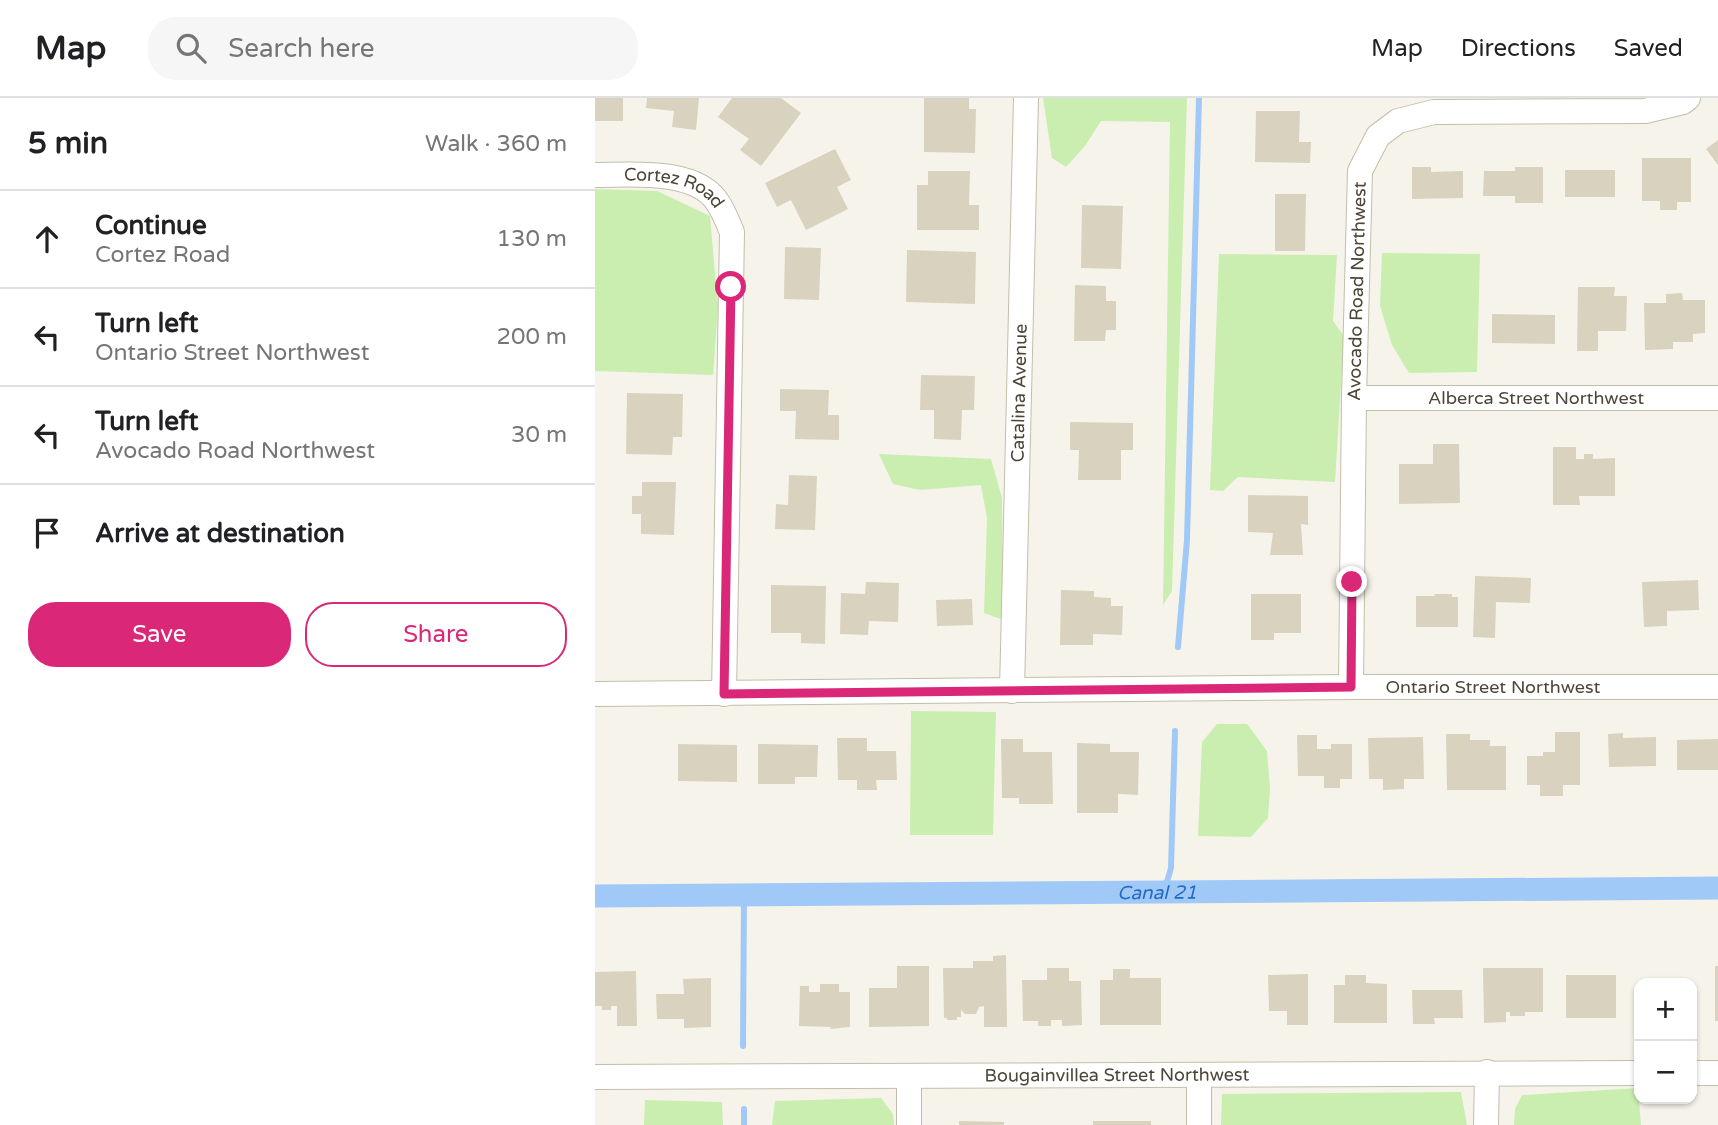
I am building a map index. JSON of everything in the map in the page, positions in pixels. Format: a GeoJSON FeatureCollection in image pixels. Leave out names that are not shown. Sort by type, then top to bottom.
{"type":"FeatureCollection","features":[{"type":"Feature","properties":{"kind":"street","name":"Catalina Avenue"},"geometry":{"type":"LineString","coordinates":[[1012,691],[1026,98]]}},
{"type":"Feature","properties":{"kind":"street","name":"Avocado Road Northwest"},"geometry":{"type":"LineString","coordinates":[[1351,687],[1360,171],[1378,136],[1398,121],[1434,112],[1645,111],[1683,102],[1688,98]]}},
{"type":"Feature","properties":{"kind":"street","name":"Cortez Road"},"geometry":{"type":"LineString","coordinates":[[595,175],[664,175],[700,185],[717,201],[732,232],[724,694]]}},
{"type":"Feature","properties":{"kind":"street","name":"Alberca Street Northwest"},"geometry":{"type":"LineString","coordinates":[[1354,398],[1718,398]]}},
{"type":"Feature","properties":{"kind":"street","name":"Ontario Street Northwest"},"geometry":{"type":"LineString","coordinates":[[595,694],[1351,687],[1718,687]]}},
{"type":"Feature","properties":{"kind":"street"},"geometry":{"type":"LineString","coordinates":[[1486,1125],[1487,1072]]}},
{"type":"Feature","properties":{"kind":"street","name":"Bougainvillea Street Northwest"},"geometry":{"type":"LineString","coordinates":[[595,1077],[1634,1073]]}},
{"type":"Feature","properties":{"kind":"street"},"geometry":{"type":"LineString","coordinates":[[1697,1073],[1718,1073]]}},
{"type":"Feature","properties":{"kind":"street"},"geometry":{"type":"LineString","coordinates":[[1199,1075],[1199,1125]]}},
{"type":"Feature","properties":{"kind":"street"},"geometry":{"type":"LineString","coordinates":[[909,1076],[909,1125]]}},
{"type":"Feature","properties":{"kind":"green space"},"geometry":{"type":"Polygon","coordinates":[[[1043,98],[1187,98],[1172,591],[1163,605],[1170,122],[1101,121],[1085,146],[1066,167],[1052,158],[1043,98]]]}},
{"type":"Feature","properties":{"kind":"green space"},"geometry":{"type":"Polygon","coordinates":[[[595,189],[657,191],[710,216],[718,307],[713,375],[595,371],[595,189]]]}},
{"type":"Feature","properties":{"kind":"green space"},"geometry":{"type":"Polygon","coordinates":[[[1382,253],[1480,254],[1477,372],[1409,373],[1392,345],[1380,306],[1382,253]]]}},
{"type":"Feature","properties":{"kind":"green space"},"geometry":{"type":"Polygon","coordinates":[[[1219,254],[1337,255],[1333,321],[1344,336],[1335,482],[1238,477],[1223,491],[1210,490],[1219,254]]]}},
{"type":"Feature","properties":{"kind":"green space"},"geometry":{"type":"Polygon","coordinates":[[[879,454],[991,459],[1002,498],[1003,620],[984,613],[987,518],[981,485],[920,490],[893,484],[879,454]]]}},
{"type":"Feature","properties":{"kind":"green space"},"geometry":{"type":"Polygon","coordinates":[[[911,711],[996,712],[993,835],[910,835],[911,711]]]}},
{"type":"Feature","properties":{"kind":"green space"},"geometry":{"type":"Polygon","coordinates":[[[1217,724],[1247,724],[1267,751],[1270,788],[1268,818],[1251,837],[1198,836],[1202,742],[1217,724]]]}},
{"type":"Feature","properties":{"kind":"green space"},"geometry":{"type":"Polygon","coordinates":[[[1634,1088],[1634,1104],[1639,1104],[1641,1125],[1514,1125],[1515,1109],[1522,1095],[1634,1088]]]}},
{"type":"Feature","properties":{"kind":"green space"},"geometry":{"type":"Polygon","coordinates":[[[1461,1092],[1467,1125],[1221,1125],[1222,1094],[1461,1092]]]}},
{"type":"Feature","properties":{"kind":"green space"},"geometry":{"type":"Polygon","coordinates":[[[881,1098],[893,1114],[894,1125],[772,1125],[775,1101],[881,1098]]]}},
{"type":"Feature","properties":{"kind":"green space"},"geometry":{"type":"Polygon","coordinates":[[[645,1100],[722,1102],[723,1125],[644,1125],[645,1100]]]}},
{"type":"Feature","properties":{"kind":"building"},"geometry":{"type":"Polygon","coordinates":[[[595,98],[623,98],[623,121],[595,121],[595,98]]]}},
{"type":"Feature","properties":{"kind":"building"},"geometry":{"type":"Polygon","coordinates":[[[647,98],[699,98],[696,130],[672,127],[674,111],[646,108],[647,98]]]}},
{"type":"Feature","properties":{"kind":"building"},"geometry":{"type":"Polygon","coordinates":[[[732,98],[781,98],[801,113],[761,166],[740,150],[749,139],[718,117],[732,98]]]}},
{"type":"Feature","properties":{"kind":"building"},"geometry":{"type":"Polygon","coordinates":[[[924,98],[969,98],[969,109],[976,109],[975,153],[924,152],[924,98]]]}},
{"type":"Feature","properties":{"kind":"building"},"geometry":{"type":"Polygon","coordinates":[[[1256,111],[1300,111],[1299,142],[1311,142],[1310,163],[1255,162],[1256,111]]]}},
{"type":"Feature","properties":{"kind":"building"},"geometry":{"type":"Polygon","coordinates":[[[1718,140],[1718,165],[1706,149],[1718,140]]]}},
{"type":"Feature","properties":{"kind":"building"},"geometry":{"type":"Polygon","coordinates":[[[835,149],[851,180],[837,187],[848,209],[806,230],[791,200],[777,207],[765,183],[835,149]]]}},
{"type":"Feature","properties":{"kind":"building"},"geometry":{"type":"Polygon","coordinates":[[[1642,158],[1691,158],[1691,202],[1677,202],[1677,210],[1660,210],[1660,201],[1642,201],[1642,158]]]}},
{"type":"Feature","properties":{"kind":"building"},"geometry":{"type":"Polygon","coordinates":[[[1412,167],[1431,167],[1431,172],[1463,171],[1463,198],[1412,199],[1412,167]]]}},
{"type":"Feature","properties":{"kind":"building"},"geometry":{"type":"Polygon","coordinates":[[[1515,167],[1543,167],[1543,203],[1515,203],[1515,196],[1483,196],[1484,171],[1515,171],[1515,167]]]}},
{"type":"Feature","properties":{"kind":"building"},"geometry":{"type":"Polygon","coordinates":[[[1565,170],[1615,170],[1615,197],[1565,197],[1565,170]]]}},
{"type":"Feature","properties":{"kind":"building"},"geometry":{"type":"Polygon","coordinates":[[[928,171],[970,171],[969,205],[979,205],[979,230],[917,230],[917,185],[928,185],[928,171]]]}},
{"type":"Feature","properties":{"kind":"building"},"geometry":{"type":"Polygon","coordinates":[[[1275,194],[1306,194],[1305,251],[1275,251],[1275,194]]]}},
{"type":"Feature","properties":{"kind":"building"},"geometry":{"type":"Polygon","coordinates":[[[1082,205],[1123,206],[1121,269],[1081,268],[1082,205]]]}},
{"type":"Feature","properties":{"kind":"building"},"geometry":{"type":"Polygon","coordinates":[[[785,247],[821,248],[819,300],[784,299],[785,247]]]}},
{"type":"Feature","properties":{"kind":"building"},"geometry":{"type":"Polygon","coordinates":[[[907,250],[976,252],[975,304],[906,302],[907,250]]]}},
{"type":"Feature","properties":{"kind":"building"},"geometry":{"type":"Polygon","coordinates":[[[1075,285],[1106,286],[1106,301],[1116,301],[1116,330],[1106,330],[1105,341],[1074,341],[1075,285]]]}},
{"type":"Feature","properties":{"kind":"building"},"geometry":{"type":"Polygon","coordinates":[[[1578,287],[1615,287],[1614,296],[1627,296],[1626,331],[1598,331],[1598,351],[1577,351],[1578,287]]]}},
{"type":"Feature","properties":{"kind":"building"},"geometry":{"type":"Polygon","coordinates":[[[1682,293],[1683,300],[1705,300],[1705,333],[1693,334],[1693,342],[1673,342],[1673,349],[1645,350],[1644,303],[1666,303],[1666,294],[1682,293]]]}},
{"type":"Feature","properties":{"kind":"building"},"geometry":{"type":"Polygon","coordinates":[[[1492,314],[1555,315],[1555,344],[1492,343],[1492,314]]]}},
{"type":"Feature","properties":{"kind":"building"},"geometry":{"type":"Polygon","coordinates":[[[921,375],[975,376],[974,410],[962,410],[961,440],[934,439],[934,410],[920,410],[921,375]]]}},
{"type":"Feature","properties":{"kind":"building"},"geometry":{"type":"Polygon","coordinates":[[[780,389],[829,390],[828,415],[839,415],[839,440],[795,439],[796,411],[780,411],[780,389]]]}},
{"type":"Feature","properties":{"kind":"building"},"geometry":{"type":"Polygon","coordinates":[[[627,393],[683,394],[682,437],[673,437],[672,455],[626,454],[627,393]]]}},
{"type":"Feature","properties":{"kind":"building"},"geometry":{"type":"Polygon","coordinates":[[[1070,422],[1133,423],[1133,450],[1121,450],[1121,480],[1078,480],[1079,450],[1070,450],[1070,422]]]}},
{"type":"Feature","properties":{"kind":"building"},"geometry":{"type":"Polygon","coordinates":[[[1433,444],[1459,444],[1460,503],[1399,504],[1399,464],[1433,464],[1433,444]]]}},
{"type":"Feature","properties":{"kind":"building"},"geometry":{"type":"Polygon","coordinates":[[[1553,447],[1576,447],[1576,459],[1584,459],[1584,454],[1593,454],[1593,459],[1615,458],[1615,496],[1579,496],[1580,505],[1553,505],[1553,447]]]}},
{"type":"Feature","properties":{"kind":"building"},"geometry":{"type":"Polygon","coordinates":[[[789,475],[817,476],[815,530],[775,529],[776,504],[788,505],[789,475]]]}},
{"type":"Feature","properties":{"kind":"building"},"geometry":{"type":"Polygon","coordinates":[[[642,482],[676,482],[674,535],[641,534],[641,514],[632,514],[632,496],[642,496],[642,482]]]}},
{"type":"Feature","properties":{"kind":"building"},"geometry":{"type":"Polygon","coordinates":[[[1248,495],[1308,496],[1308,525],[1301,524],[1303,555],[1270,555],[1273,533],[1248,532],[1248,495]]]}},
{"type":"Feature","properties":{"kind":"building"},"geometry":{"type":"Polygon","coordinates":[[[1475,576],[1531,578],[1530,603],[1496,602],[1495,638],[1473,637],[1475,576]]]}},
{"type":"Feature","properties":{"kind":"building"},"geometry":{"type":"Polygon","coordinates":[[[1698,580],[1699,610],[1667,611],[1667,626],[1644,627],[1642,582],[1698,580]]]}},
{"type":"Feature","properties":{"kind":"building"},"geometry":{"type":"Polygon","coordinates":[[[866,582],[899,583],[898,622],[869,621],[868,635],[840,634],[841,593],[865,594],[866,582]]]}},
{"type":"Feature","properties":{"kind":"building"},"geometry":{"type":"Polygon","coordinates":[[[771,585],[826,586],[825,644],[801,643],[801,633],[771,633],[771,585]]]}},
{"type":"Feature","properties":{"kind":"building"},"geometry":{"type":"Polygon","coordinates":[[[1061,590],[1094,591],[1094,597],[1111,598],[1111,606],[1123,606],[1122,635],[1093,634],[1093,645],[1060,645],[1061,590]]]}},
{"type":"Feature","properties":{"kind":"building"},"geometry":{"type":"Polygon","coordinates":[[[1251,594],[1301,594],[1301,633],[1274,633],[1274,640],[1251,640],[1251,594]]]}},
{"type":"Feature","properties":{"kind":"building"},"geometry":{"type":"Polygon","coordinates":[[[1434,594],[1452,594],[1452,597],[1458,597],[1458,627],[1416,627],[1416,596],[1435,596],[1434,594]]]}},
{"type":"Feature","properties":{"kind":"building"},"geometry":{"type":"Polygon","coordinates":[[[972,599],[973,625],[937,626],[936,600],[972,599]]]}},
{"type":"Feature","properties":{"kind":"building"},"geometry":{"type":"Polygon","coordinates":[[[1555,732],[1580,732],[1580,785],[1563,785],[1563,796],[1540,796],[1540,785],[1527,785],[1527,756],[1543,756],[1543,752],[1555,752],[1555,732]]]}},
{"type":"Feature","properties":{"kind":"building"},"geometry":{"type":"Polygon","coordinates":[[[1623,733],[1623,738],[1656,737],[1656,766],[1609,767],[1608,734],[1623,733]]]}},
{"type":"Feature","properties":{"kind":"building"},"geometry":{"type":"Polygon","coordinates":[[[1446,734],[1470,734],[1470,740],[1490,740],[1490,746],[1506,746],[1506,790],[1447,790],[1446,734]]]}},
{"type":"Feature","properties":{"kind":"building"},"geometry":{"type":"Polygon","coordinates":[[[1297,735],[1317,735],[1317,749],[1331,749],[1331,744],[1352,744],[1352,779],[1340,779],[1340,788],[1324,788],[1324,776],[1298,776],[1297,735]]]}},
{"type":"Feature","properties":{"kind":"building"},"geometry":{"type":"Polygon","coordinates":[[[1423,737],[1424,779],[1404,779],[1404,789],[1383,790],[1383,779],[1369,779],[1368,738],[1423,737]]]}},
{"type":"Feature","properties":{"kind":"building"},"geometry":{"type":"Polygon","coordinates":[[[837,738],[867,738],[867,751],[896,751],[897,780],[876,780],[877,790],[857,790],[857,780],[838,780],[837,738]]]}},
{"type":"Feature","properties":{"kind":"building"},"geometry":{"type":"Polygon","coordinates":[[[1001,739],[1023,739],[1023,752],[1052,752],[1053,804],[1019,804],[1019,798],[1002,798],[1001,739]]]}},
{"type":"Feature","properties":{"kind":"building"},"geometry":{"type":"Polygon","coordinates":[[[1718,739],[1718,770],[1677,770],[1677,740],[1718,739]]]}},
{"type":"Feature","properties":{"kind":"building"},"geometry":{"type":"Polygon","coordinates":[[[1077,743],[1110,744],[1110,752],[1139,752],[1138,795],[1118,794],[1118,813],[1077,813],[1077,743]]]}},
{"type":"Feature","properties":{"kind":"building"},"geometry":{"type":"Polygon","coordinates":[[[678,744],[737,745],[737,782],[678,781],[678,744]]]}},
{"type":"Feature","properties":{"kind":"building"},"geometry":{"type":"Polygon","coordinates":[[[758,744],[818,745],[817,777],[795,777],[795,784],[758,784],[758,744]]]}},
{"type":"Feature","properties":{"kind":"building"},"geometry":{"type":"Polygon","coordinates":[[[1006,955],[1007,1027],[984,1027],[984,1006],[979,1007],[976,1014],[965,1014],[961,1010],[961,1017],[957,1017],[957,1020],[944,1018],[943,968],[973,968],[973,961],[993,961],[993,956],[1006,955]]]}},
{"type":"Feature","properties":{"kind":"building"},"geometry":{"type":"Polygon","coordinates":[[[897,966],[929,966],[929,1026],[869,1027],[869,988],[897,988],[897,966]]]}},
{"type":"Feature","properties":{"kind":"building"},"geometry":{"type":"Polygon","coordinates":[[[1715,966],[1718,966],[1718,1021],[1715,1021],[1715,966]]]}},
{"type":"Feature","properties":{"kind":"building"},"geometry":{"type":"Polygon","coordinates":[[[1047,968],[1069,968],[1069,981],[1081,981],[1082,1025],[1062,1026],[1062,1020],[1051,1020],[1051,1026],[1038,1026],[1038,1021],[1023,1021],[1022,980],[1047,980],[1047,968]]]}},
{"type":"Feature","properties":{"kind":"building"},"geometry":{"type":"Polygon","coordinates":[[[1483,968],[1543,968],[1543,1012],[1525,1012],[1525,1016],[1510,1016],[1510,1012],[1506,1012],[1506,1022],[1484,1023],[1483,968]]]}},
{"type":"Feature","properties":{"kind":"building"},"geometry":{"type":"Polygon","coordinates":[[[1113,969],[1130,969],[1130,978],[1161,978],[1161,1025],[1100,1025],[1100,980],[1113,980],[1113,969]]]}},
{"type":"Feature","properties":{"kind":"building"},"geometry":{"type":"Polygon","coordinates":[[[636,971],[637,1026],[617,1026],[617,1006],[611,1006],[611,1010],[602,1010],[602,1006],[595,1006],[595,972],[636,971]]]}},
{"type":"Feature","properties":{"kind":"building"},"geometry":{"type":"Polygon","coordinates":[[[1308,974],[1308,1025],[1287,1025],[1287,1011],[1269,1011],[1268,975],[1308,974]]]}},
{"type":"Feature","properties":{"kind":"building"},"geometry":{"type":"Polygon","coordinates":[[[1345,975],[1366,975],[1366,983],[1387,984],[1387,1023],[1334,1023],[1334,985],[1345,985],[1345,975]]]}},
{"type":"Feature","properties":{"kind":"building"},"geometry":{"type":"Polygon","coordinates":[[[1566,975],[1616,975],[1616,1018],[1566,1018],[1566,975]]]}},
{"type":"Feature","properties":{"kind":"building"},"geometry":{"type":"Polygon","coordinates":[[[711,978],[711,1027],[684,1028],[684,1019],[657,1019],[656,994],[684,994],[683,979],[711,978]]]}},
{"type":"Feature","properties":{"kind":"building"},"geometry":{"type":"Polygon","coordinates":[[[820,984],[839,984],[839,992],[850,992],[850,1027],[830,1029],[831,1027],[799,1026],[800,986],[809,986],[809,992],[820,992],[820,984]]]}},
{"type":"Feature","properties":{"kind":"building"},"geometry":{"type":"Polygon","coordinates":[[[1412,990],[1462,990],[1463,1018],[1434,1018],[1435,1024],[1413,1024],[1412,990]]]}},
{"type":"Feature","properties":{"kind":"building"},"geometry":{"type":"Polygon","coordinates":[[[959,1121],[1004,1122],[1004,1125],[959,1125],[959,1121]]]}},
{"type":"Feature","properties":{"kind":"building"},"geometry":{"type":"Polygon","coordinates":[[[1093,1121],[1151,1121],[1151,1125],[1093,1125],[1093,1121]]]}},
{"type":"Feature","properties":{"kind":"waterway"},"geometry":{"type":"LineString","coordinates":[[1178,647],[1187,540],[1199,98]]}},
{"type":"Feature","properties":{"kind":"waterway"},"geometry":{"type":"LineString","coordinates":[[1164,892],[1171,868],[1175,731]]}},
{"type":"Feature","properties":{"kind":"waterway","name":"Canal 21"},"geometry":{"type":"LineString","coordinates":[[595,896],[1718,888]]}},
{"type":"Feature","properties":{"kind":"waterway"},"geometry":{"type":"LineString","coordinates":[[743,1046],[744,895]]}},
{"type":"Feature","properties":{"kind":"waterway"},"geometry":{"type":"LineString","coordinates":[[744,1109],[744,1125]]}},
{"type":"Feature","properties":{"kind":"route"},"geometry":{"type":"LineString","coordinates":[[731,287],[724,694],[1351,687],[1352,582]]}}]}
